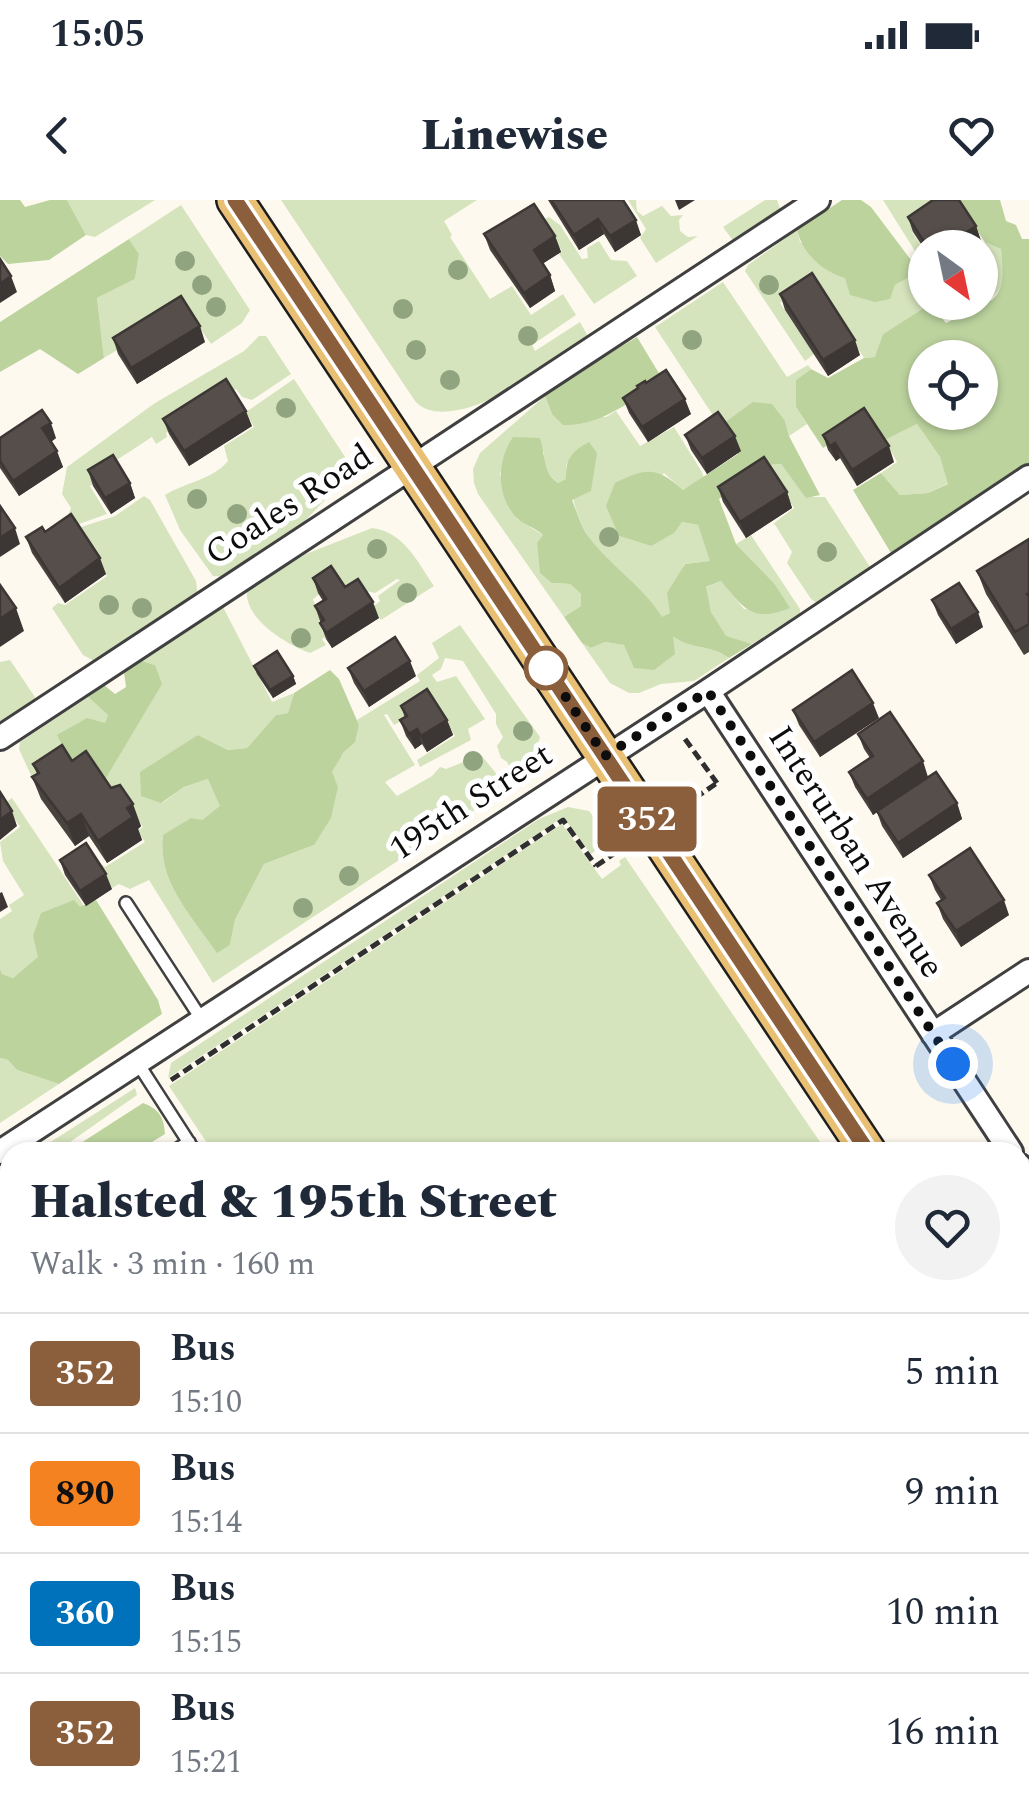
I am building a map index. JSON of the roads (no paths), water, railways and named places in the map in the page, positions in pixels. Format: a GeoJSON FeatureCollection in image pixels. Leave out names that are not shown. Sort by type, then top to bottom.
{"type":"FeatureCollection","features":[{"type":"Feature","properties":{"kind":"main road"},"geometry":{"type":"LineString","coordinates":[[235,200],[861,1142]]}},
{"type":"Feature","properties":{"kind":"street","name":"Coales Road"},"geometry":{"type":"LineString","coordinates":[[0,738],[818,200]]}},
{"type":"Feature","properties":{"kind":"street","name":"195th Street"},"geometry":{"type":"LineString","coordinates":[[15,1142],[1029,477]]}},
{"type":"Feature","properties":{"kind":"street","name":"Interurban Avenue"},"geometry":{"type":"LineString","coordinates":[[708,691],[1004,1142]]}},
{"type":"Feature","properties":{"kind":"street"},"geometry":{"type":"LineString","coordinates":[[933,1034],[1029,971]]}},
{"type":"Feature","properties":{"kind":"lane"},"geometry":{"type":"LineString","coordinates":[[126,903],[202,1020]]}},
{"type":"Feature","properties":{"kind":"lane"},"geometry":{"type":"LineString","coordinates":[[137,1062],[188,1142]]}}]}
